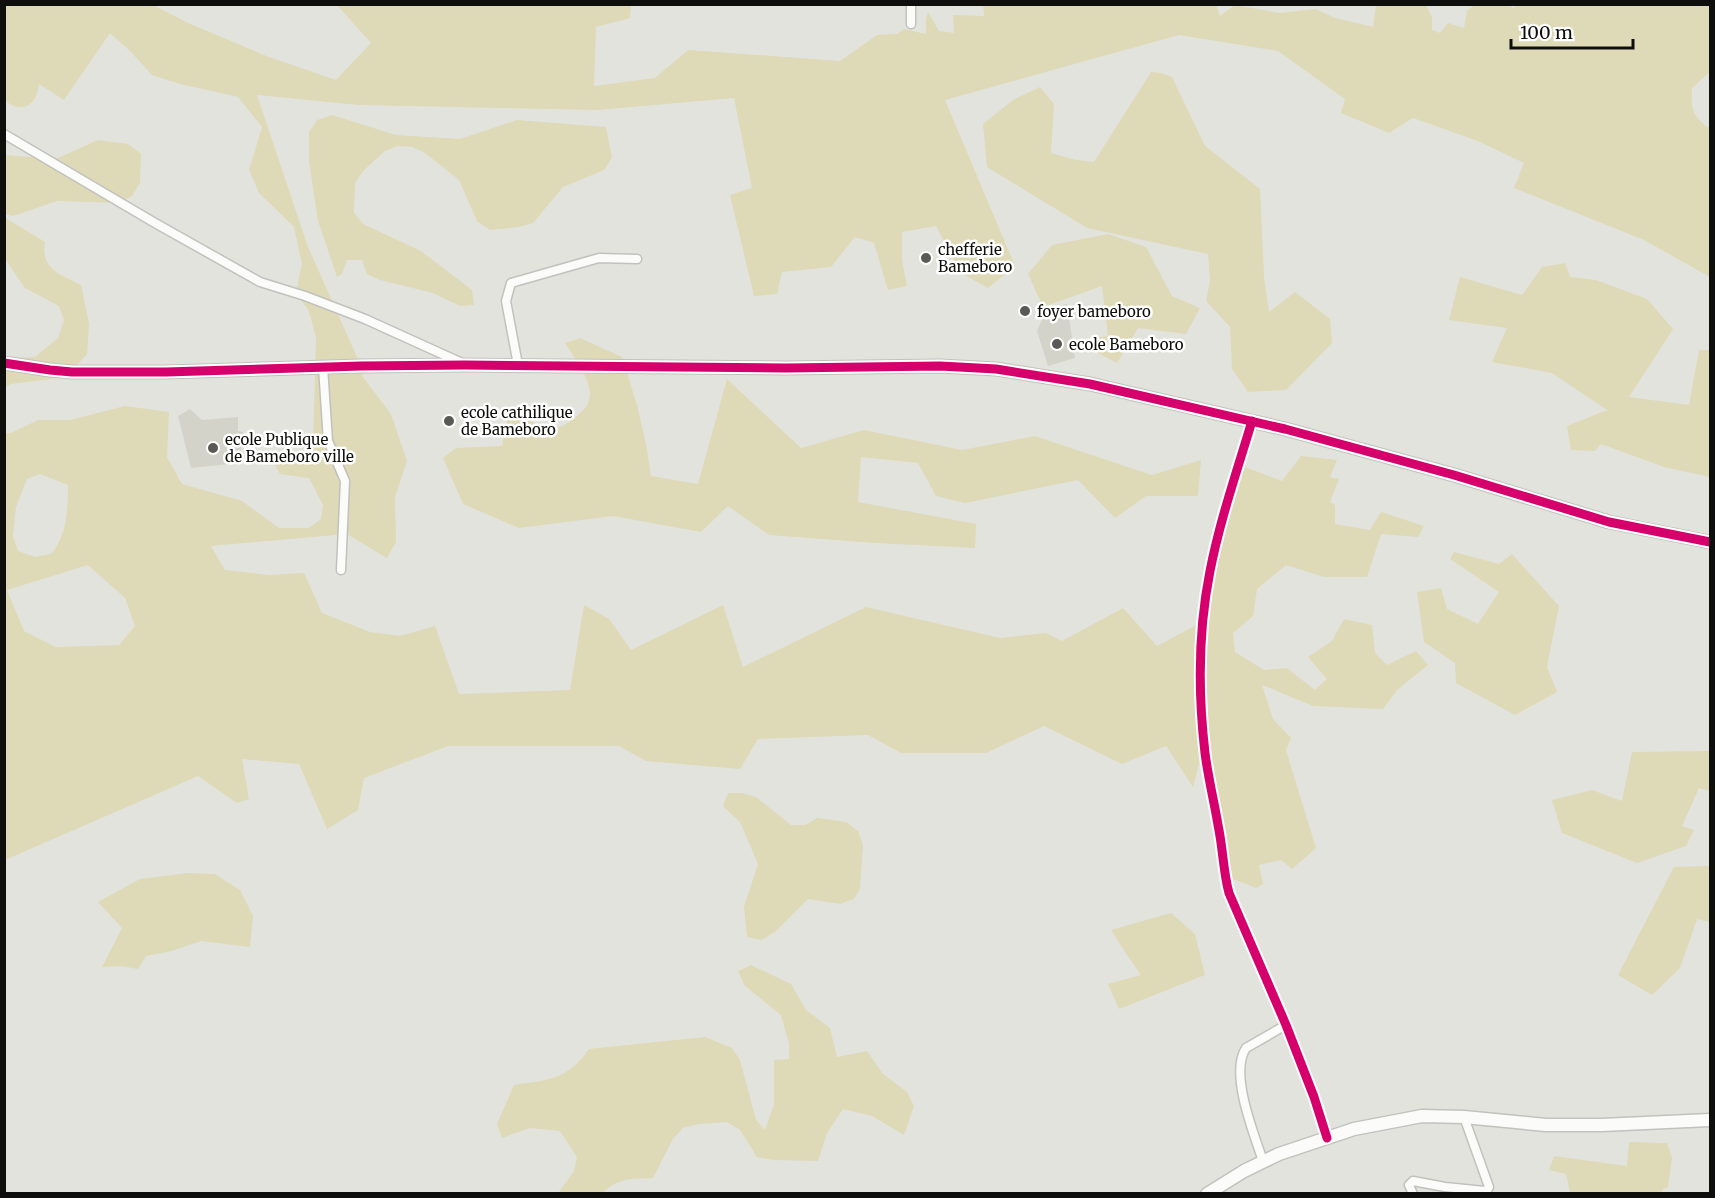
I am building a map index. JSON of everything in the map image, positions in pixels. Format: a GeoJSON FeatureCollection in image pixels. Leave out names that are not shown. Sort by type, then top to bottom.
{"type":"FeatureCollection","features":[{"type":"Feature","properties":{"kind":"street"},"geometry":{"type":"LineString","coordinates":[[911,4],[911,24]]}},
{"type":"Feature","properties":{"kind":"street"},"geometry":{"type":"LineString","coordinates":[[4,134],[260,282],[365,319],[465,365]]}},
{"type":"Feature","properties":{"kind":"street"},"geometry":{"type":"LineString","coordinates":[[518,365],[506,301],[511,283],[599,258],[636,259]]}},
{"type":"Feature","properties":{"kind":"street"},"geometry":{"type":"LineString","coordinates":[[4,363],[72,372],[465,365],[977,368],[1090,384],[1252,421],[1454,475],[1609,522],[1710,542]]}},
{"type":"Feature","properties":{"kind":"street"},"geometry":{"type":"LineString","coordinates":[[323,367],[328,441],[345,481],[341,570]]}},
{"type":"Feature","properties":{"kind":"street"},"geometry":{"type":"LineString","coordinates":[[1252,421],[1209,572],[1200,669],[1200,700],[1205,754],[1221,837],[1226,884],[1286,1025],[1328,1138]]}},
{"type":"Feature","properties":{"kind":"street"},"geometry":{"type":"LineString","coordinates":[[1263,1161],[1241,1088],[1239,1071],[1246,1048],[1286,1025]]}},
{"type":"Feature","properties":{"kind":"street"},"geometry":{"type":"LineString","coordinates":[[1207,1194],[1279,1154],[1361,1128],[1405,1119],[1439,1116],[1464,1117],[1546,1125],[1710,1120]]}},
{"type":"Feature","properties":{"kind":"street"},"geometry":{"type":"LineString","coordinates":[[1413,1194],[1409,1185],[1413,1181],[1485,1191],[1490,1187],[1464,1117]]}},
{"type":"Feature","properties":{"kind":"shaded area"},"geometry":{"type":"Polygon","coordinates":[[[1216,4],[1220,16],[1235,5],[1280,13],[1316,9],[1335,18],[1373,27],[1376,5],[1426,5],[1432,17],[1432,30],[1440,33],[1448,23],[1464,28],[1467,11],[1474,5],[1508,5],[1514,8],[1517,4],[1710,5],[1710,72],[1692,88],[1692,101],[1695,114],[1707,127],[1710,127],[1710,277],[1644,240],[1514,188],[1524,163],[1478,141],[1413,118],[1389,133],[1341,113],[1345,99],[1278,51],[1179,35],[945,100],[1015,266],[988,288],[961,273],[936,226],[902,232],[902,260],[907,286],[888,290],[874,243],[855,237],[831,267],[782,272],[777,294],[754,296],[730,195],[752,188],[734,98],[598,110],[359,105],[257,95],[308,247],[361,366],[363,377],[391,414],[407,461],[395,497],[396,542],[387,558],[347,534],[211,546],[225,570],[269,575],[304,573],[322,613],[370,632],[400,636],[435,626],[459,694],[570,690],[584,605],[609,619],[631,650],[723,605],[743,667],[866,607],[1000,638],[1046,633],[1062,641],[1123,608],[1157,646],[1202,622],[1195,696],[1201,756],[1193,787],[1166,746],[1122,764],[1044,726],[986,753],[901,753],[868,735],[758,739],[740,769],[646,761],[619,746],[448,746],[364,778],[358,810],[327,829],[299,764],[242,759],[249,799],[237,803],[198,776],[5,860],[5,433],[11,433],[38,420],[70,420],[125,406],[169,412],[167,457],[182,484],[242,501],[279,528],[309,528],[321,519],[323,505],[309,478],[280,474],[273,461],[303,456],[313,444],[316,338],[309,311],[296,293],[302,264],[294,227],[259,193],[249,170],[262,127],[238,97],[152,75],[110,33],[64,100],[39,84],[32,102],[27,106],[16,107],[4,99],[5,5],[153,5],[188,23],[269,57],[336,80],[371,43],[337,5],[631,5],[630,18],[596,27],[594,86],[655,78],[688,50],[840,61],[877,35],[897,34],[904,29],[926,34],[928,12],[939,31],[954,33],[953,15],[984,16],[983,5],[1216,4]],[[40,474],[27,479],[16,507],[13,536],[18,551],[35,557],[51,554],[56,547],[66,522],[68,504],[68,485],[40,474]],[[88,565],[7,590],[24,631],[56,647],[119,645],[135,626],[125,598],[88,565]]]}},
{"type":"Feature","properties":{"kind":"shaded area"},"geometry":{"type":"Polygon","coordinates":[[[1151,72],[1172,77],[1205,146],[1260,189],[1264,277],[1269,312],[1295,292],[1330,319],[1332,343],[1286,390],[1248,392],[1232,369],[1230,327],[1206,301],[1210,281],[1208,254],[1087,228],[987,167],[983,124],[1013,100],[1040,87],[1054,104],[1051,153],[1094,162],[1151,72]]]}},
{"type":"Feature","properties":{"kind":"shaded area"},"geometry":{"type":"Polygon","coordinates":[[[332,115],[396,135],[460,139],[517,120],[606,127],[612,158],[604,170],[563,187],[533,223],[490,230],[477,221],[459,180],[425,153],[412,147],[397,146],[385,151],[363,171],[355,183],[354,213],[363,224],[421,251],[472,290],[474,305],[460,306],[433,293],[380,280],[367,274],[362,260],[347,260],[342,274],[337,277],[318,221],[309,161],[309,132],[317,120],[332,115]]]}},
{"type":"Feature","properties":{"kind":"shaded area"},"geometry":{"type":"Polygon","coordinates":[[[98,140],[128,144],[141,154],[140,183],[132,196],[118,203],[57,201],[13,216],[5,214],[4,155],[56,159],[98,140]]]}},
{"type":"Feature","properties":{"kind":"shaded area"},"geometry":{"type":"Polygon","coordinates":[[[4,217],[45,242],[44,251],[49,265],[60,274],[81,285],[89,324],[87,354],[66,377],[11,384],[5,387],[5,358],[35,357],[58,338],[64,320],[59,306],[25,288],[5,259],[4,217]]]}},
{"type":"Feature","properties":{"kind":"shaded area"},"geometry":{"type":"Polygon","coordinates":[[[1108,234],[1146,247],[1172,296],[1200,308],[1186,334],[1138,328],[1117,363],[1092,350],[1093,338],[1108,336],[1102,286],[1043,307],[1028,274],[1052,245],[1108,234]]]}},
{"type":"Feature","properties":{"kind":"shaded area"},"geometry":{"type":"Polygon","coordinates":[[[1565,263],[1570,277],[1596,280],[1647,299],[1673,329],[1629,397],[1689,405],[1699,350],[1710,350],[1710,477],[1664,467],[1601,444],[1595,451],[1571,450],[1567,426],[1607,410],[1552,373],[1492,362],[1507,328],[1449,320],[1460,277],[1522,295],[1542,267],[1565,263]]]}},
{"type":"Feature","properties":{"kind":"shaded area","name":"ecole Bameboro"},"geometry":{"type":"Polygon","coordinates":[[[1067,304],[1075,358],[1048,366],[1037,331],[1047,309],[1067,304]]]}},
{"type":"Feature","properties":{"kind":"shaded area"},"geometry":{"type":"Polygon","coordinates":[[[580,338],[622,357],[637,405],[651,476],[698,484],[727,379],[801,448],[864,430],[962,450],[1035,436],[1152,475],[1201,460],[1198,496],[1146,496],[1115,518],[1078,480],[965,503],[936,496],[918,463],[861,457],[858,502],[976,524],[975,548],[769,535],[728,506],[701,532],[613,516],[519,528],[463,504],[443,458],[456,448],[502,446],[508,416],[522,412],[542,428],[548,429],[569,422],[587,406],[590,393],[587,380],[565,343],[580,338]]]}},
{"type":"Feature","properties":{"kind":"shaded area","name":"ecole Publique de Bameboro ville"},"geometry":{"type":"Polygon","coordinates":[[[190,409],[202,420],[238,417],[238,431],[243,432],[239,463],[191,468],[178,416],[190,409]]]}},
{"type":"Feature","properties":{"kind":"shaded area"},"geometry":{"type":"Polygon","coordinates":[[[1301,456],[1337,460],[1330,477],[1339,479],[1330,502],[1335,505],[1335,524],[1370,530],[1381,512],[1424,526],[1418,537],[1381,534],[1367,577],[1324,577],[1286,565],[1257,589],[1253,616],[1233,633],[1235,652],[1264,670],[1287,668],[1315,690],[1327,679],[1308,657],[1332,641],[1344,619],[1372,625],[1375,653],[1387,665],[1416,651],[1428,665],[1397,690],[1383,709],[1313,706],[1262,685],[1273,719],[1291,738],[1286,750],[1316,848],[1292,869],[1281,860],[1259,865],[1263,884],[1256,888],[1233,879],[1214,774],[1204,694],[1203,667],[1206,631],[1219,548],[1230,507],[1245,467],[1282,481],[1301,456]]]}},
{"type":"Feature","properties":{"kind":"shaded area"},"geometry":{"type":"Polygon","coordinates":[[[1454,552],[1499,564],[1512,554],[1559,606],[1547,667],[1557,692],[1515,715],[1456,683],[1455,663],[1424,642],[1417,592],[1441,588],[1447,609],[1478,624],[1499,592],[1450,559],[1454,552]]]}},
{"type":"Feature","properties":{"kind":"shaded area"},"geometry":{"type":"Polygon","coordinates":[[[1710,751],[1710,791],[1699,788],[1682,826],[1694,830],[1686,846],[1637,863],[1562,833],[1552,800],[1592,790],[1622,801],[1632,752],[1710,751]]]}},
{"type":"Feature","properties":{"kind":"shaded area"},"geometry":{"type":"Polygon","coordinates":[[[728,793],[742,793],[756,797],[791,825],[805,825],[817,818],[846,822],[858,831],[863,845],[860,889],[854,899],[840,904],[808,899],[775,932],[761,940],[747,937],[744,907],[758,864],[740,822],[723,806],[728,793]]]}},
{"type":"Feature","properties":{"kind":"shaded area"},"geometry":{"type":"Polygon","coordinates":[[[1710,866],[1710,922],[1697,919],[1680,968],[1652,995],[1618,975],[1674,867],[1710,866]]]}},
{"type":"Feature","properties":{"kind":"shaded area"},"geometry":{"type":"Polygon","coordinates":[[[188,873],[215,874],[240,890],[253,916],[250,947],[201,941],[172,951],[146,956],[138,969],[121,966],[102,967],[122,928],[98,902],[140,879],[188,873]]]}},
{"type":"Feature","properties":{"kind":"shaded area"},"geometry":{"type":"Polygon","coordinates":[[[1171,913],[1195,934],[1205,975],[1119,1009],[1108,984],[1141,975],[1111,930],[1171,913]]]}},
{"type":"Feature","properties":{"kind":"shaded area"},"geometry":{"type":"Polygon","coordinates":[[[751,965],[791,984],[806,1010],[830,1028],[837,1057],[867,1051],[883,1074],[907,1092],[914,1106],[904,1135],[872,1116],[843,1109],[827,1133],[818,1161],[773,1160],[757,1157],[740,1130],[727,1122],[698,1124],[683,1128],[673,1139],[653,1178],[619,1182],[613,1184],[602,1194],[558,1193],[574,1171],[577,1157],[560,1131],[530,1128],[502,1138],[497,1124],[514,1085],[547,1080],[565,1073],[589,1049],[705,1037],[732,1048],[740,1060],[756,1120],[765,1130],[774,1104],[774,1060],[789,1059],[789,1044],[781,1015],[745,986],[738,971],[751,965]]]}},
{"type":"Feature","properties":{"kind":"shaded area"},"geometry":{"type":"Polygon","coordinates":[[[1629,1142],[1667,1143],[1672,1158],[1668,1187],[1663,1189],[1662,1193],[1570,1193],[1566,1174],[1549,1170],[1554,1156],[1627,1166],[1629,1142]]]}},
{"type":"Feature","properties":{"kind":"cycle path"},"geometry":{"type":"LineString","coordinates":[[4,363],[72,372],[465,365],[786,368],[940,366],[996,369],[1090,384],[1285,429],[1454,475],[1609,522],[1710,542]]}},
{"type":"Feature","properties":{"kind":"cycle path"},"geometry":{"type":"LineString","coordinates":[[1252,421],[1219,533],[1206,594],[1200,662],[1205,753],[1229,893],[1286,1025],[1327,1138]]}},
{"type":"Feature","properties":{"kind":"place","name":"chefferie Bameboro"},"geometry":{"type":"Point","coordinates":[926,258]}},
{"type":"Feature","properties":{"kind":"place","name":"foyer bameboro"},"geometry":{"type":"Point","coordinates":[1025,311]}},
{"type":"Feature","properties":{"kind":"place","name":"ecole Bameboro"},"geometry":{"type":"Point","coordinates":[1057,344]}},
{"type":"Feature","properties":{"kind":"place","name":"ecole cathilique de Bameboro"},"geometry":{"type":"Point","coordinates":[449,421]}},
{"type":"Feature","properties":{"kind":"place","name":"ecole Publique de Bameboro ville"},"geometry":{"type":"Point","coordinates":[213,448]}}]}
